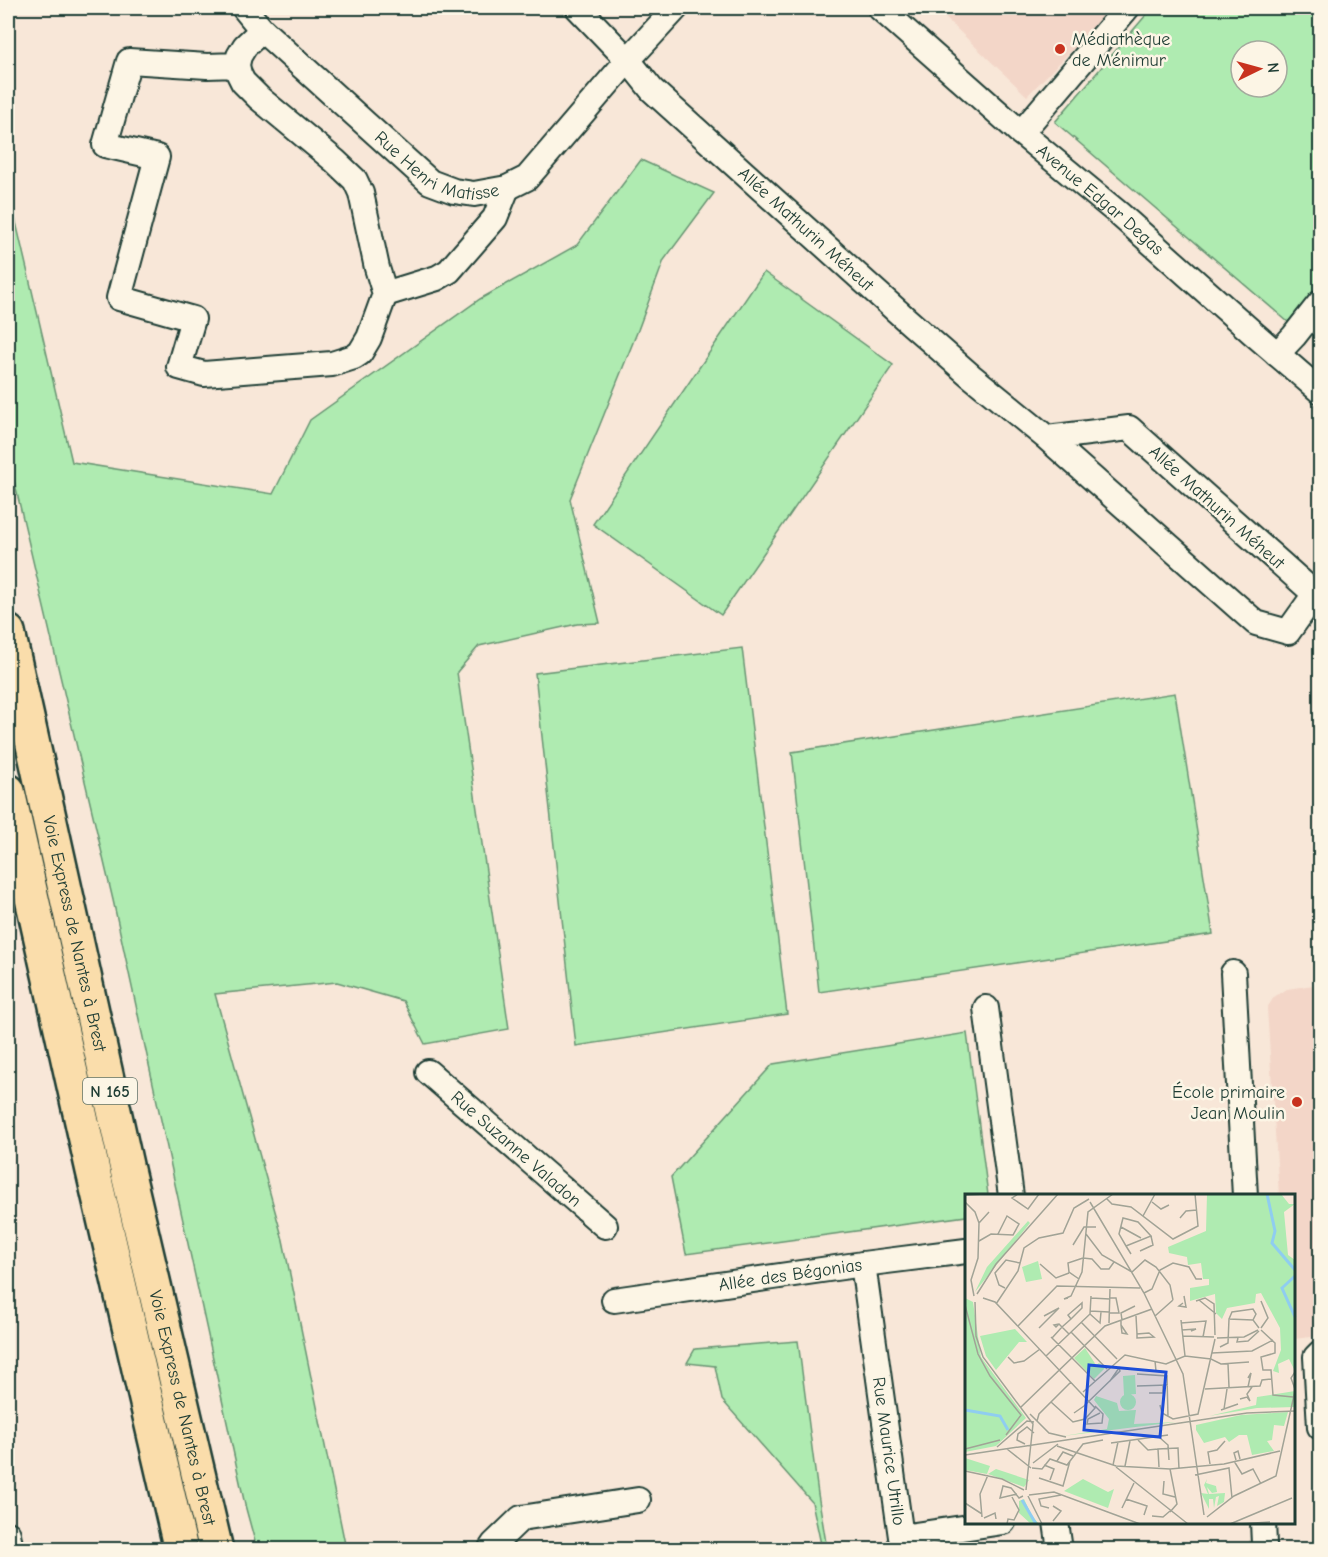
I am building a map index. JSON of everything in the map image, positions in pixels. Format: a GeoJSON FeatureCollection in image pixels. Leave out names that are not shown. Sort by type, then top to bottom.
{"type":"FeatureCollection","features":[{"type":"Feature","properties":{"kind":"highway","name":"Voie Express de Nantes à Brest"},"geometry":{"type":"LineString","coordinates":[[8,632],[131,1185],[216,1550]]}},
{"type":"Feature","properties":{"kind":"highway","name":"Voie Express de Nantes à Brest"},"geometry":{"type":"LineString","coordinates":[[8,791],[181,1550]]}},
{"type":"Feature","properties":{"kind":"street","name":"Rue Henri Matisse"},"geometry":{"type":"LineString","coordinates":[[244,8],[262,30],[430,182],[454,191],[474,194],[507,188],[527,178],[628,60],[676,8]]}},
{"type":"Feature","properties":{"kind":"street","name":"Allée Mathurin Méheut"},"geometry":{"type":"LineString","coordinates":[[578,8],[628,60],[652,90],[907,320],[1047,438],[1256,622],[1288,632],[1315,594],[1129,428],[1047,438]]}},
{"type":"Feature","properties":{"kind":"street","name":"Avenue Edgar Degas"},"geometry":{"type":"LineString","coordinates":[[880,8],[1320,391]]}},
{"type":"Feature","properties":{"kind":"street"},"geometry":{"type":"LineString","coordinates":[[1021,133],[1127,8]]}},
{"type":"Feature","properties":{"kind":"street"},"geometry":{"type":"LineString","coordinates":[[237,65],[207,66],[129,62],[105,145],[158,158],[119,298],[193,319],[179,367],[204,374],[332,364],[354,357],[360,353],[369,338],[386,294],[376,268],[361,193],[355,180],[335,161],[243,82],[237,65],[238,56],[262,30]]}},
{"type":"Feature","properties":{"kind":"street"},"geometry":{"type":"LineString","coordinates":[[386,294],[437,278],[450,271],[495,218],[507,188]]}},
{"type":"Feature","properties":{"kind":"street"},"geometry":{"type":"LineString","coordinates":[[1277,354],[1320,303]]}},
{"type":"Feature","properties":{"kind":"street"},"geometry":{"type":"LineString","coordinates":[[1233,973],[1245,1194]]}},
{"type":"Feature","properties":{"kind":"street"},"geometry":{"type":"LineString","coordinates":[[986,1008],[1011,1194]]}},
{"type":"Feature","properties":{"kind":"street","name":"Rue Suzanne Valadon"},"geometry":{"type":"LineString","coordinates":[[428,1072],[605,1226]]}},
{"type":"Feature","properties":{"kind":"street","name":"Allée des Bégonias"},"geometry":{"type":"LineString","coordinates":[[614,1300],[965,1251]]}},
{"type":"Feature","properties":{"kind":"street","name":"Rue Maurice Utrillo"},"geometry":{"type":"LineString","coordinates":[[863,1264],[901,1537],[989,1524]]}},
{"type":"Feature","properties":{"kind":"street"},"geometry":{"type":"LineString","coordinates":[[1320,1353],[1316,1357],[1320,1426]]}},
{"type":"Feature","properties":{"kind":"street"},"geometry":{"type":"LineString","coordinates":[[490,1550],[521,1518],[638,1500]]}},
{"type":"Feature","properties":{"kind":"street"},"geometry":{"type":"LineString","coordinates":[[1056,1524],[1060,1550]]}},
{"type":"Feature","properties":{"kind":"street"},"geometry":{"type":"LineString","coordinates":[[1263,1524],[1263,1550]]}},
{"type":"Feature","properties":{"kind":"street"},"geometry":{"type":"LineString","coordinates":[[8,1534],[11,1550]]}},
{"type":"Feature","properties":{"kind":"shaded area"},"geometry":{"type":"Polygon","coordinates":[[[935,8],[1113,8],[1027,96],[935,8]]]}},
{"type":"Feature","properties":{"kind":"shaded area","name":"École primaire Jean Moulin"},"geometry":{"type":"Polygon","coordinates":[[[1320,984],[1320,1336],[1295,1339],[1295,1194],[1279,1194],[1267,1008],[1274,997],[1287,989],[1320,984]]]}},
{"type":"Feature","properties":{"kind":"green space"},"geometry":{"type":"Polygon","coordinates":[[[1152,8],[1320,8],[1320,284],[1288,322],[1055,122],[1152,8]]]}},
{"type":"Feature","properties":{"kind":"green space"},"geometry":{"type":"Polygon","coordinates":[[[641,160],[714,193],[664,260],[570,499],[600,623],[577,624],[479,646],[457,672],[509,1029],[425,1044],[403,1001],[337,982],[215,994],[283,1240],[346,1549],[257,1549],[245,1505],[113,900],[8,455],[8,188],[72,462],[273,494],[310,420],[480,299],[577,245],[641,160]]]}},
{"type":"Feature","properties":{"kind":"green space"},"geometry":{"type":"Polygon","coordinates":[[[764,272],[893,365],[721,615],[593,524],[764,272]]]}},
{"type":"Feature","properties":{"kind":"green space"},"geometry":{"type":"Polygon","coordinates":[[[742,648],[787,1014],[576,1046],[535,673],[742,648]]]}},
{"type":"Feature","properties":{"kind":"green space"},"geometry":{"type":"Polygon","coordinates":[[[1175,693],[1213,934],[819,992],[792,752],[1175,693]]]}},
{"type":"Feature","properties":{"kind":"green space"},"geometry":{"type":"Polygon","coordinates":[[[967,1033],[988,1194],[965,1194],[965,1216],[686,1254],[671,1177],[773,1064],[967,1033]]]}},
{"type":"Feature","properties":{"kind":"green space"},"geometry":{"type":"Polygon","coordinates":[[[798,1341],[827,1549],[822,1549],[812,1502],[722,1400],[715,1366],[687,1363],[695,1349],[798,1341]]]}},
{"type":"Feature","properties":{"kind":"place","name":"Médiathèque de Ménimur"},"geometry":{"type":"Point","coordinates":[1060,49]}},
{"type":"Feature","properties":{"kind":"place","name":"École primaire Jean Moulin"},"geometry":{"type":"Point","coordinates":[1297,1102]}}]}
